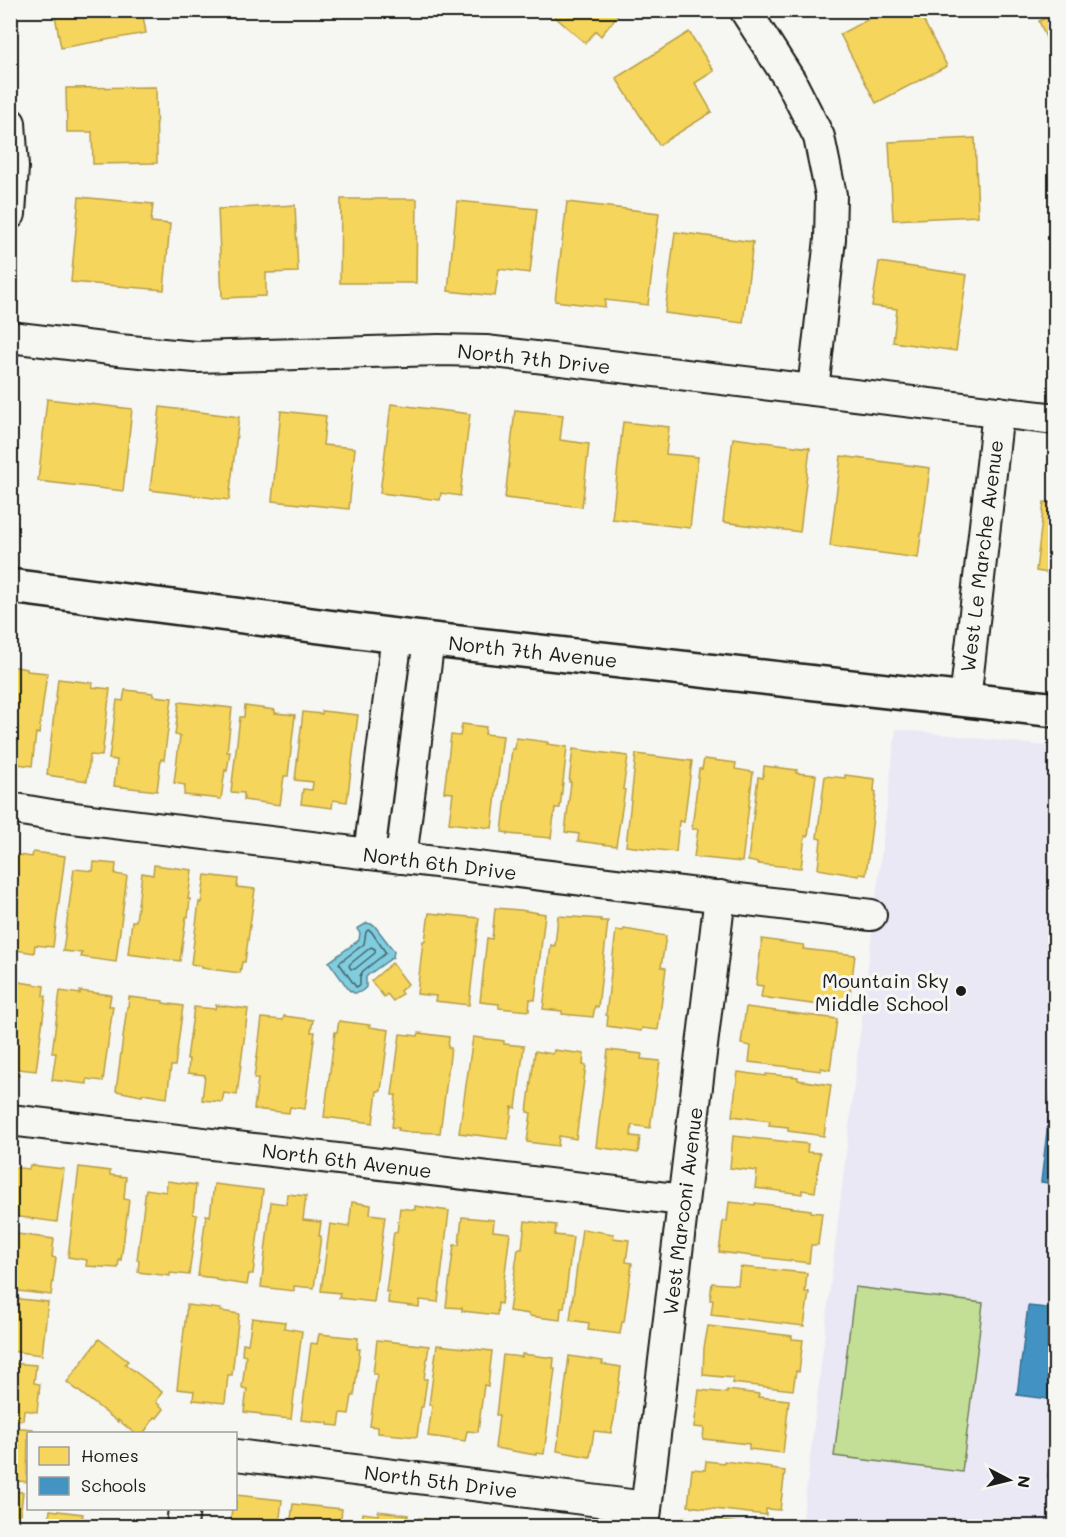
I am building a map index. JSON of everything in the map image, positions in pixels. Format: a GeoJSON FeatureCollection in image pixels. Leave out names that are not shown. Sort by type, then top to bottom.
{"type":"FeatureCollection","features":[{"type":"Feature","properties":{"kind":"street"},"geometry":{"type":"LineString","coordinates":[[745,10],[791,82],[819,137],[831,195],[830,239],[813,390]]}},
{"type":"Feature","properties":{"kind":"street"},"geometry":{"type":"LineString","coordinates":[[10,123],[13,167],[10,214]]}},
{"type":"Feature","properties":{"kind":"street","name":"North 7th Drive"},"geometry":{"type":"LineString","coordinates":[[10,337],[196,357],[439,350],[486,351],[1056,419]]}},
{"type":"Feature","properties":{"kind":"street","name":"West Le Marche Avenue"},"geometry":{"type":"LineString","coordinates":[[965,700],[998,412]]}},
{"type":"Feature","properties":{"kind":"street","name":"North 7th Avenue"},"geometry":{"type":"LineString","coordinates":[[10,586],[396,636],[1056,710]]}},
{"type":"Feature","properties":{"kind":"street"},"geometry":{"type":"LineString","coordinates":[[369,854],[396,636]]}},
{"type":"Feature","properties":{"kind":"street"},"geometry":{"type":"LineString","coordinates":[[401,858],[429,639]]}},
{"type":"Feature","properties":{"kind":"street","name":"North 6th Drive"},"geometry":{"type":"LineString","coordinates":[[10,808],[77,819],[870,915]]}},
{"type":"Feature","properties":{"kind":"street","name":"West Marconi Avenue"},"geometry":{"type":"LineString","coordinates":[[645,1517],[720,896]]}},
{"type":"Feature","properties":{"kind":"street","name":"North 6th Avenue"},"geometry":{"type":"LineString","coordinates":[[10,1120],[683,1200]]}},
{"type":"Feature","properties":{"kind":"street","name":"North 5th Drive"},"geometry":{"type":"LineString","coordinates":[[237,1455],[645,1517]]}},
{"type":"Feature","properties":{"kind":"street"},"geometry":{"type":"LineString","coordinates":[[182,1527],[184,1510]]}},
{"type":"Feature","properties":{"kind":"shaded area","name":"Mountain Sky Middle School"},"geometry":{"type":"Polygon","coordinates":[[[896,729],[1055,747],[1055,1526],[802,1526],[896,729]]]}},
{"type":"Feature","properties":{"kind":"green space"},"geometry":{"type":"Polygon","coordinates":[[[855,1287],[983,1303],[962,1472],[834,1456],[855,1287]]]}},
{"type":"Feature","properties":{"kind":"water"},"geometry":{"type":"Polygon","coordinates":[[[367,923],[374,925],[394,951],[393,957],[366,977],[366,987],[363,990],[354,993],[349,990],[329,962],[359,940],[360,933],[357,929],[367,923]]]}},
{"type":"Feature","properties":{"kind":"building: Homes"},"geometry":{"type":"Polygon","coordinates":[[[54,10],[142,10],[146,33],[61,48],[54,10]]]}},
{"type":"Feature","properties":{"kind":"building: Homes"},"geometry":{"type":"Polygon","coordinates":[[[547,10],[622,10],[601,36],[596,31],[585,43],[547,10]]]}},
{"type":"Feature","properties":{"kind":"building: Homes"},"geometry":{"type":"Polygon","coordinates":[[[886,10],[918,10],[947,66],[876,103],[840,34],[886,10]]]}},
{"type":"Feature","properties":{"kind":"building: Homes"},"geometry":{"type":"Polygon","coordinates":[[[1056,14],[1056,62],[1039,21],[1056,14]]]}},
{"type":"Feature","properties":{"kind":"building: Homes"},"geometry":{"type":"Polygon","coordinates":[[[689,32],[714,71],[695,83],[712,112],[659,145],[616,78],[689,32]]]}},
{"type":"Feature","properties":{"kind":"building: Homes"},"geometry":{"type":"Polygon","coordinates":[[[156,87],[157,163],[93,164],[92,132],[67,132],[66,88],[156,87]]]}},
{"type":"Feature","properties":{"kind":"building: Homes"},"geometry":{"type":"Polygon","coordinates":[[[975,138],[978,216],[893,220],[889,142],[975,138]]]}},
{"type":"Feature","properties":{"kind":"building: Homes"},"geometry":{"type":"Polygon","coordinates":[[[79,197],[153,204],[151,222],[170,224],[164,290],[71,282],[79,197]]]}},
{"type":"Feature","properties":{"kind":"building: Homes"},"geometry":{"type":"Polygon","coordinates":[[[341,199],[417,199],[416,283],[340,283],[341,199]]]}},
{"type":"Feature","properties":{"kind":"building: Homes"},"geometry":{"type":"Polygon","coordinates":[[[457,201],[537,209],[530,273],[499,269],[495,296],[448,291],[457,201]]]}},
{"type":"Feature","properties":{"kind":"building: Homes"},"geometry":{"type":"Polygon","coordinates":[[[567,202],[659,213],[648,305],[605,300],[605,307],[555,301],[567,202]]]}},
{"type":"Feature","properties":{"kind":"building: Homes"},"geometry":{"type":"Polygon","coordinates":[[[295,205],[298,272],[266,273],[266,296],[222,298],[218,209],[295,205]]]}},
{"type":"Feature","properties":{"kind":"building: Homes"},"geometry":{"type":"Polygon","coordinates":[[[675,232],[753,242],[743,323],[665,313],[675,232]]]}},
{"type":"Feature","properties":{"kind":"building: Homes"},"geometry":{"type":"Polygon","coordinates":[[[879,262],[967,275],[956,351],[893,342],[897,309],[872,306],[879,262]]]}},
{"type":"Feature","properties":{"kind":"building: Homes"},"geometry":{"type":"Polygon","coordinates":[[[1056,304],[1056,367],[1048,366],[1056,304]]]}},
{"type":"Feature","properties":{"kind":"building: Homes"},"geometry":{"type":"Polygon","coordinates":[[[47,399],[132,409],[123,491],[38,481],[47,399]]]}},
{"type":"Feature","properties":{"kind":"building: Homes"},"geometry":{"type":"Polygon","coordinates":[[[391,404],[470,414],[460,496],[441,493],[440,500],[380,493],[391,404]]]}},
{"type":"Feature","properties":{"kind":"building: Homes"},"geometry":{"type":"Polygon","coordinates":[[[160,407],[239,417],[229,500],[150,490],[160,407]]]}},
{"type":"Feature","properties":{"kind":"building: Homes"},"geometry":{"type":"Polygon","coordinates":[[[515,410],[563,415],[560,440],[589,444],[582,507],[505,498],[515,410]]]}},
{"type":"Feature","properties":{"kind":"building: Homes"},"geometry":{"type":"Polygon","coordinates":[[[281,411],[326,416],[323,445],[355,448],[349,509],[272,501],[281,411]]]}},
{"type":"Feature","properties":{"kind":"building: Homes"},"geometry":{"type":"Polygon","coordinates":[[[623,422],[669,427],[666,454],[698,457],[690,528],[612,519],[623,422]]]}},
{"type":"Feature","properties":{"kind":"building: Homes"},"geometry":{"type":"Polygon","coordinates":[[[733,438],[810,448],[800,532],[723,522],[733,438]]]}},
{"type":"Feature","properties":{"kind":"building: Homes"},"geometry":{"type":"Polygon","coordinates":[[[841,456],[930,468],[918,558],[830,546],[841,456]]]}},
{"type":"Feature","properties":{"kind":"building: Homes"},"geometry":{"type":"Polygon","coordinates":[[[1044,502],[1056,504],[1056,574],[1036,571],[1044,502]]]}},
{"type":"Feature","properties":{"kind":"building: Homes"},"geometry":{"type":"Polygon","coordinates":[[[10,666],[47,673],[39,734],[36,733],[32,766],[10,763],[10,666]]]}},
{"type":"Feature","properties":{"kind":"building: Homes"},"geometry":{"type":"Polygon","coordinates":[[[58,679],[93,683],[92,687],[110,689],[102,756],[90,755],[87,781],[47,775],[58,679]]]}},
{"type":"Feature","properties":{"kind":"building: Homes"},"geometry":{"type":"Polygon","coordinates":[[[125,690],[172,698],[164,760],[161,759],[157,791],[114,786],[117,760],[109,759],[117,700],[123,701],[125,690]]]}},
{"type":"Feature","properties":{"kind":"building: Homes"},"geometry":{"type":"Polygon","coordinates":[[[179,702],[232,708],[227,752],[230,752],[221,799],[184,795],[185,785],[174,783],[180,736],[175,735],[179,702]]]}},
{"type":"Feature","properties":{"kind":"building: Homes"},"geometry":{"type":"Polygon","coordinates":[[[245,706],[295,715],[288,776],[284,776],[280,805],[244,800],[244,793],[231,792],[240,717],[244,717],[245,706]]]}},
{"type":"Feature","properties":{"kind":"building: Homes"},"geometry":{"type":"Polygon","coordinates":[[[322,711],[358,715],[347,802],[333,800],[332,808],[301,804],[303,789],[312,790],[313,782],[295,780],[303,712],[322,714],[322,711]]]}},
{"type":"Feature","properties":{"kind":"building: Homes"},"geometry":{"type":"Polygon","coordinates":[[[462,724],[486,727],[485,734],[503,736],[492,828],[449,823],[453,793],[444,792],[451,735],[460,736],[462,724]]]}},
{"type":"Feature","properties":{"kind":"building: Homes"},"geometry":{"type":"Polygon","coordinates":[[[516,738],[567,747],[560,808],[555,808],[551,838],[502,832],[512,749],[515,749],[516,738]]]}},
{"type":"Feature","properties":{"kind":"building: Homes"},"geometry":{"type":"Polygon","coordinates":[[[573,749],[628,756],[616,846],[578,841],[579,834],[565,832],[573,749]]]}},
{"type":"Feature","properties":{"kind":"building: Homes"},"geometry":{"type":"Polygon","coordinates":[[[636,754],[692,761],[684,822],[679,821],[676,852],[626,846],[636,754]]]}},
{"type":"Feature","properties":{"kind":"building: Homes"},"geometry":{"type":"Polygon","coordinates":[[[704,759],[736,763],[735,769],[753,772],[742,862],[694,857],[698,829],[692,829],[699,769],[702,769],[704,759]]]}},
{"type":"Feature","properties":{"kind":"building: Homes"},"geometry":{"type":"Polygon","coordinates":[[[764,766],[816,775],[808,836],[805,836],[801,868],[748,861],[758,777],[763,778],[764,766]]]}},
{"type":"Feature","properties":{"kind":"building: Homes"},"geometry":{"type":"Polygon","coordinates":[[[845,775],[875,779],[874,791],[876,792],[866,875],[859,874],[859,876],[818,869],[821,839],[817,838],[825,776],[845,778],[845,775]]]}},
{"type":"Feature","properties":{"kind":"building: Homes"},"geometry":{"type":"Polygon","coordinates":[[[33,852],[65,856],[53,947],[35,945],[34,953],[10,949],[12,854],[32,857],[33,852]]]}},
{"type":"Feature","properties":{"kind":"building: Homes"},"geometry":{"type":"Polygon","coordinates":[[[94,862],[116,864],[115,874],[127,876],[116,962],[81,957],[82,953],[63,951],[74,869],[93,871],[94,862]]]}},
{"type":"Feature","properties":{"kind":"building: Homes"},"geometry":{"type":"Polygon","coordinates":[[[154,865],[192,870],[188,917],[186,917],[180,961],[128,954],[132,921],[136,921],[142,873],[153,875],[154,865]]]}},
{"type":"Feature","properties":{"kind":"building: Homes"},"geometry":{"type":"Polygon","coordinates":[[[205,875],[238,879],[237,887],[255,889],[245,962],[242,962],[240,973],[202,968],[202,966],[191,964],[205,875]]]}},
{"type":"Feature","properties":{"kind":"building: Homes"},"geometry":{"type":"Polygon","coordinates":[[[495,908],[545,914],[535,1000],[530,999],[529,1011],[499,1008],[499,1004],[480,1002],[487,938],[492,939],[495,908]]]}},
{"type":"Feature","properties":{"kind":"building: Homes"},"geometry":{"type":"Polygon","coordinates":[[[429,913],[479,918],[469,1005],[435,1001],[436,996],[417,994],[423,941],[425,941],[429,913]]]}},
{"type":"Feature","properties":{"kind":"building: Homes"},"geometry":{"type":"Polygon","coordinates":[[[558,916],[608,921],[598,1007],[595,1006],[593,1017],[562,1014],[562,1011],[543,1009],[551,945],[555,946],[558,916]]]}},
{"type":"Feature","properties":{"kind":"building: Homes"},"geometry":{"type":"Polygon","coordinates":[[[624,929],[666,936],[661,967],[666,968],[658,1030],[642,1028],[641,1031],[607,1026],[608,1016],[606,1015],[616,930],[623,931],[624,929]]]}},
{"type":"Feature","properties":{"kind":"building: Homes"},"geometry":{"type":"Polygon","coordinates":[[[762,939],[804,945],[803,949],[855,955],[848,1009],[761,997],[763,986],[756,985],[762,939]]]}},
{"type":"Feature","properties":{"kind":"building: Homes"},"geometry":{"type":"Polygon","coordinates":[[[392,963],[408,984],[400,991],[402,994],[393,1001],[387,994],[384,997],[371,981],[392,963]]]}},
{"type":"Feature","properties":{"kind":"building: Homes"},"geometry":{"type":"Polygon","coordinates":[[[13,981],[44,986],[43,996],[46,996],[36,1071],[19,1069],[19,1076],[10,1075],[10,983],[13,984],[13,981]]]}},
{"type":"Feature","properties":{"kind":"building: Homes"},"geometry":{"type":"Polygon","coordinates":[[[60,991],[111,995],[109,1006],[113,1006],[103,1081],[87,1079],[87,1084],[52,1080],[56,1053],[52,1053],[60,991]]]}},
{"type":"Feature","properties":{"kind":"building: Homes"},"geometry":{"type":"Polygon","coordinates":[[[129,997],[183,1006],[175,1066],[171,1066],[167,1098],[116,1091],[129,997]]]}},
{"type":"Feature","properties":{"kind":"building: Homes"},"geometry":{"type":"Polygon","coordinates":[[[216,1005],[248,1009],[237,1095],[224,1093],[222,1102],[202,1100],[205,1075],[188,1073],[189,1059],[187,1059],[194,1007],[215,1009],[216,1005]]]}},
{"type":"Feature","properties":{"kind":"building: Homes"},"geometry":{"type":"Polygon","coordinates":[[[746,1007],[837,1019],[830,1070],[821,1068],[821,1071],[749,1062],[751,1046],[741,1044],[746,1007]]]}},
{"type":"Feature","properties":{"kind":"building: Homes"},"geometry":{"type":"Polygon","coordinates":[[[284,1016],[313,1020],[311,1032],[315,1032],[305,1109],[290,1107],[289,1113],[254,1109],[258,1079],[254,1079],[262,1018],[283,1020],[284,1016]]]}},
{"type":"Feature","properties":{"kind":"building: Homes"},"geometry":{"type":"Polygon","coordinates":[[[339,1021],[389,1030],[381,1091],[377,1091],[373,1123],[324,1117],[335,1032],[337,1032],[339,1021]]]}},
{"type":"Feature","properties":{"kind":"building: Homes"},"geometry":{"type":"Polygon","coordinates":[[[419,1033],[449,1037],[448,1048],[451,1048],[440,1133],[409,1132],[392,1127],[396,1095],[392,1095],[400,1034],[418,1036],[419,1033]]]}},
{"type":"Feature","properties":{"kind":"building: Homes"},"geometry":{"type":"Polygon","coordinates":[[[473,1037],[524,1046],[516,1108],[512,1107],[508,1139],[459,1133],[473,1037]]]}},
{"type":"Feature","properties":{"kind":"building: Homes"},"geometry":{"type":"Polygon","coordinates":[[[554,1050],[584,1054],[583,1065],[586,1065],[576,1139],[559,1136],[558,1146],[527,1142],[531,1113],[527,1112],[535,1051],[553,1054],[554,1050]]]}},
{"type":"Feature","properties":{"kind":"building: Homes"},"geometry":{"type":"Polygon","coordinates":[[[608,1050],[642,1054],[641,1059],[660,1061],[650,1128],[632,1125],[631,1136],[640,1137],[638,1153],[596,1147],[608,1050]]]}},
{"type":"Feature","properties":{"kind":"building: Homes"},"geometry":{"type":"Polygon","coordinates":[[[738,1072],[798,1077],[798,1080],[831,1085],[824,1136],[788,1131],[788,1127],[769,1125],[770,1121],[732,1116],[738,1072]]]}},
{"type":"Feature","properties":{"kind":"building: Homes"},"geometry":{"type":"Polygon","coordinates":[[[733,1136],[808,1144],[807,1152],[820,1153],[815,1192],[802,1190],[802,1194],[755,1188],[757,1171],[730,1168],[733,1136]]]}},
{"type":"Feature","properties":{"kind":"building: Homes"},"geometry":{"type":"Polygon","coordinates":[[[30,1165],[64,1169],[57,1222],[13,1216],[10,1219],[10,1167],[29,1169],[30,1165]]]}},
{"type":"Feature","properties":{"kind":"building: Homes"},"geometry":{"type":"Polygon","coordinates":[[[79,1167],[110,1171],[110,1175],[126,1177],[124,1199],[129,1200],[118,1268],[86,1266],[87,1260],[68,1257],[79,1167]]]}},
{"type":"Feature","properties":{"kind":"building: Homes"},"geometry":{"type":"Polygon","coordinates":[[[167,1181],[196,1185],[193,1214],[197,1215],[189,1275],[170,1273],[170,1276],[138,1272],[139,1260],[137,1260],[146,1189],[166,1192],[167,1181]]]}},
{"type":"Feature","properties":{"kind":"building: Homes"},"geometry":{"type":"Polygon","coordinates":[[[214,1184],[263,1190],[253,1274],[249,1274],[247,1285],[198,1276],[206,1215],[210,1216],[214,1184]]]}},
{"type":"Feature","properties":{"kind":"building: Homes"},"geometry":{"type":"Polygon","coordinates":[[[287,1194],[306,1196],[303,1220],[321,1222],[314,1288],[294,1286],[294,1291],[261,1287],[271,1202],[286,1204],[287,1194]]]}},
{"type":"Feature","properties":{"kind":"building: Homes"},"geometry":{"type":"Polygon","coordinates":[[[352,1202],[371,1205],[370,1214],[385,1216],[374,1302],[339,1298],[340,1293],[321,1291],[330,1224],[349,1227],[352,1202]]]}},
{"type":"Feature","properties":{"kind":"building: Homes"},"geometry":{"type":"Polygon","coordinates":[[[729,1202],[755,1205],[755,1203],[822,1213],[818,1245],[811,1245],[809,1263],[719,1252],[723,1221],[727,1221],[729,1202]]]}},
{"type":"Feature","properties":{"kind":"building: Homes"},"geometry":{"type":"Polygon","coordinates":[[[415,1206],[449,1211],[438,1302],[420,1300],[419,1307],[388,1303],[389,1292],[386,1292],[394,1232],[397,1232],[400,1208],[415,1210],[415,1206]]]}},
{"type":"Feature","properties":{"kind":"building: Homes"},"geometry":{"type":"Polygon","coordinates":[[[462,1217],[494,1220],[493,1231],[510,1233],[501,1304],[498,1303],[497,1315],[446,1307],[454,1245],[459,1245],[462,1217]]]}},
{"type":"Feature","properties":{"kind":"building: Homes"},"geometry":{"type":"Polygon","coordinates":[[[525,1221],[556,1225],[555,1235],[573,1237],[564,1308],[561,1308],[560,1320],[509,1311],[518,1249],[522,1249],[525,1221]]]}},
{"type":"Feature","properties":{"kind":"building: Homes"},"geometry":{"type":"Polygon","coordinates":[[[582,1229],[614,1234],[613,1238],[629,1240],[626,1262],[632,1263],[624,1322],[622,1322],[620,1334],[588,1330],[589,1323],[570,1320],[582,1229]]]}},
{"type":"Feature","properties":{"kind":"building: Homes"},"geometry":{"type":"Polygon","coordinates":[[[10,1233],[54,1239],[52,1257],[56,1258],[51,1295],[10,1290],[10,1233]]]}},
{"type":"Feature","properties":{"kind":"building: Homes"},"geometry":{"type":"Polygon","coordinates":[[[740,1267],[807,1273],[805,1292],[809,1292],[804,1326],[711,1315],[712,1283],[738,1285],[740,1267]]]}},
{"type":"Feature","properties":{"kind":"building: Homes"},"geometry":{"type":"Polygon","coordinates":[[[10,1298],[48,1302],[42,1355],[10,1351],[10,1298]]]}},
{"type":"Feature","properties":{"kind":"building: Homes"},"geometry":{"type":"Polygon","coordinates":[[[187,1305],[221,1309],[220,1311],[239,1314],[232,1375],[228,1375],[225,1403],[193,1400],[194,1391],[177,1389],[187,1305]]]}},
{"type":"Feature","properties":{"kind":"building: Homes"},"geometry":{"type":"Polygon","coordinates":[[[252,1318],[285,1322],[284,1328],[302,1331],[291,1419],[244,1412],[247,1389],[242,1388],[246,1356],[242,1355],[243,1343],[248,1344],[252,1318]]]}},
{"type":"Feature","properties":{"kind":"building: Homes"},"geometry":{"type":"Polygon","coordinates":[[[708,1326],[792,1336],[792,1339],[803,1340],[799,1372],[796,1371],[793,1390],[732,1383],[733,1378],[703,1375],[708,1326]]]}},
{"type":"Feature","properties":{"kind":"building: Homes"},"geometry":{"type":"Polygon","coordinates":[[[319,1334],[358,1338],[357,1349],[360,1349],[354,1396],[352,1396],[349,1414],[341,1413],[339,1426],[301,1420],[311,1343],[317,1344],[319,1334]]]}},
{"type":"Feature","properties":{"kind":"building: Homes"},"geometry":{"type":"Polygon","coordinates":[[[99,1339],[128,1361],[125,1364],[162,1392],[156,1402],[164,1409],[144,1432],[133,1432],[67,1382],[99,1339]]]}},
{"type":"Feature","properties":{"kind":"building: Homes"},"geometry":{"type":"Polygon","coordinates":[[[377,1340],[429,1346],[424,1379],[427,1379],[417,1437],[378,1433],[378,1427],[370,1426],[377,1374],[373,1374],[377,1340]]]}},
{"type":"Feature","properties":{"kind":"building: Homes"},"geometry":{"type":"Polygon","coordinates":[[[437,1345],[492,1351],[488,1386],[484,1385],[478,1432],[467,1431],[465,1441],[428,1436],[432,1406],[429,1405],[437,1345]]]}},
{"type":"Feature","properties":{"kind":"building: Homes"},"geometry":{"type":"Polygon","coordinates":[[[522,1354],[554,1358],[553,1369],[555,1369],[544,1454],[536,1453],[536,1455],[495,1448],[499,1415],[496,1415],[503,1355],[522,1357],[522,1354]]]}},
{"type":"Feature","properties":{"kind":"building: Homes"},"geometry":{"type":"Polygon","coordinates":[[[569,1356],[603,1361],[602,1364],[621,1367],[611,1433],[594,1431],[590,1457],[557,1451],[569,1356]]]}},
{"type":"Feature","properties":{"kind":"building: Homes"},"geometry":{"type":"Polygon","coordinates":[[[10,1363],[36,1365],[34,1383],[40,1384],[37,1412],[24,1410],[23,1420],[10,1418],[10,1363]]]}},
{"type":"Feature","properties":{"kind":"building: Homes"},"geometry":{"type":"Polygon","coordinates":[[[699,1390],[727,1393],[727,1390],[759,1394],[758,1397],[789,1400],[783,1453],[749,1449],[749,1444],[703,1439],[704,1428],[694,1427],[699,1390]]]}},
{"type":"Feature","properties":{"kind":"building: Homes"},"geometry":{"type":"Polygon","coordinates":[[[10,1427],[33,1429],[32,1432],[27,1432],[27,1482],[10,1480],[10,1427]]]}},
{"type":"Feature","properties":{"kind":"building: Homes"},"geometry":{"type":"Polygon","coordinates":[[[706,1461],[724,1463],[724,1461],[785,1471],[780,1510],[766,1509],[766,1515],[688,1506],[692,1469],[705,1470],[706,1461]]]}},
{"type":"Feature","properties":{"kind":"building: Homes"},"geometry":{"type":"Polygon","coordinates":[[[10,1491],[23,1492],[19,1526],[10,1526],[10,1491]]]}},
{"type":"Feature","properties":{"kind":"building: Homes"},"geometry":{"type":"Polygon","coordinates":[[[237,1495],[282,1500],[279,1526],[230,1526],[232,1510],[237,1510],[237,1495]]]}},
{"type":"Feature","properties":{"kind":"building: Homes"},"geometry":{"type":"Polygon","coordinates":[[[293,1504],[342,1509],[340,1526],[290,1526],[293,1504]]]}},
{"type":"Feature","properties":{"kind":"building: Homes"},"geometry":{"type":"Polygon","coordinates":[[[50,1510],[83,1514],[82,1518],[129,1524],[129,1526],[48,1526],[50,1510]]]}},
{"type":"Feature","properties":{"kind":"building: Homes"},"geometry":{"type":"Polygon","coordinates":[[[378,1511],[408,1515],[407,1526],[361,1526],[363,1513],[378,1515],[378,1511]]]}},
{"type":"Feature","properties":{"kind":"building: Homes"},"geometry":{"type":"Polygon","coordinates":[[[683,1517],[765,1526],[682,1526],[683,1517]]]}},
{"type":"Feature","properties":{"kind":"building: Homes"},"geometry":{"type":"Polygon","coordinates":[[[419,1518],[442,1521],[442,1523],[468,1526],[418,1526],[419,1518]]]}},
{"type":"Feature","properties":{"kind":"building: Schools"},"geometry":{"type":"Polygon","coordinates":[[[1056,1063],[1056,1184],[1041,1182],[1056,1063]]]}},
{"type":"Feature","properties":{"kind":"building: Schools"},"geometry":{"type":"Polygon","coordinates":[[[1028,1306],[1056,1309],[1056,1400],[1017,1395],[1028,1306]]]}},
{"type":"Feature","properties":{"kind":"building: Schools"},"geometry":{"type":"Polygon","coordinates":[[[1056,1418],[1056,1478],[1048,1477],[1056,1418]]]}},
{"type":"Feature","properties":{"kind":"place","name":"Mountain Sky Middle School"},"geometry":{"type":"Point","coordinates":[961,991]}}]}
